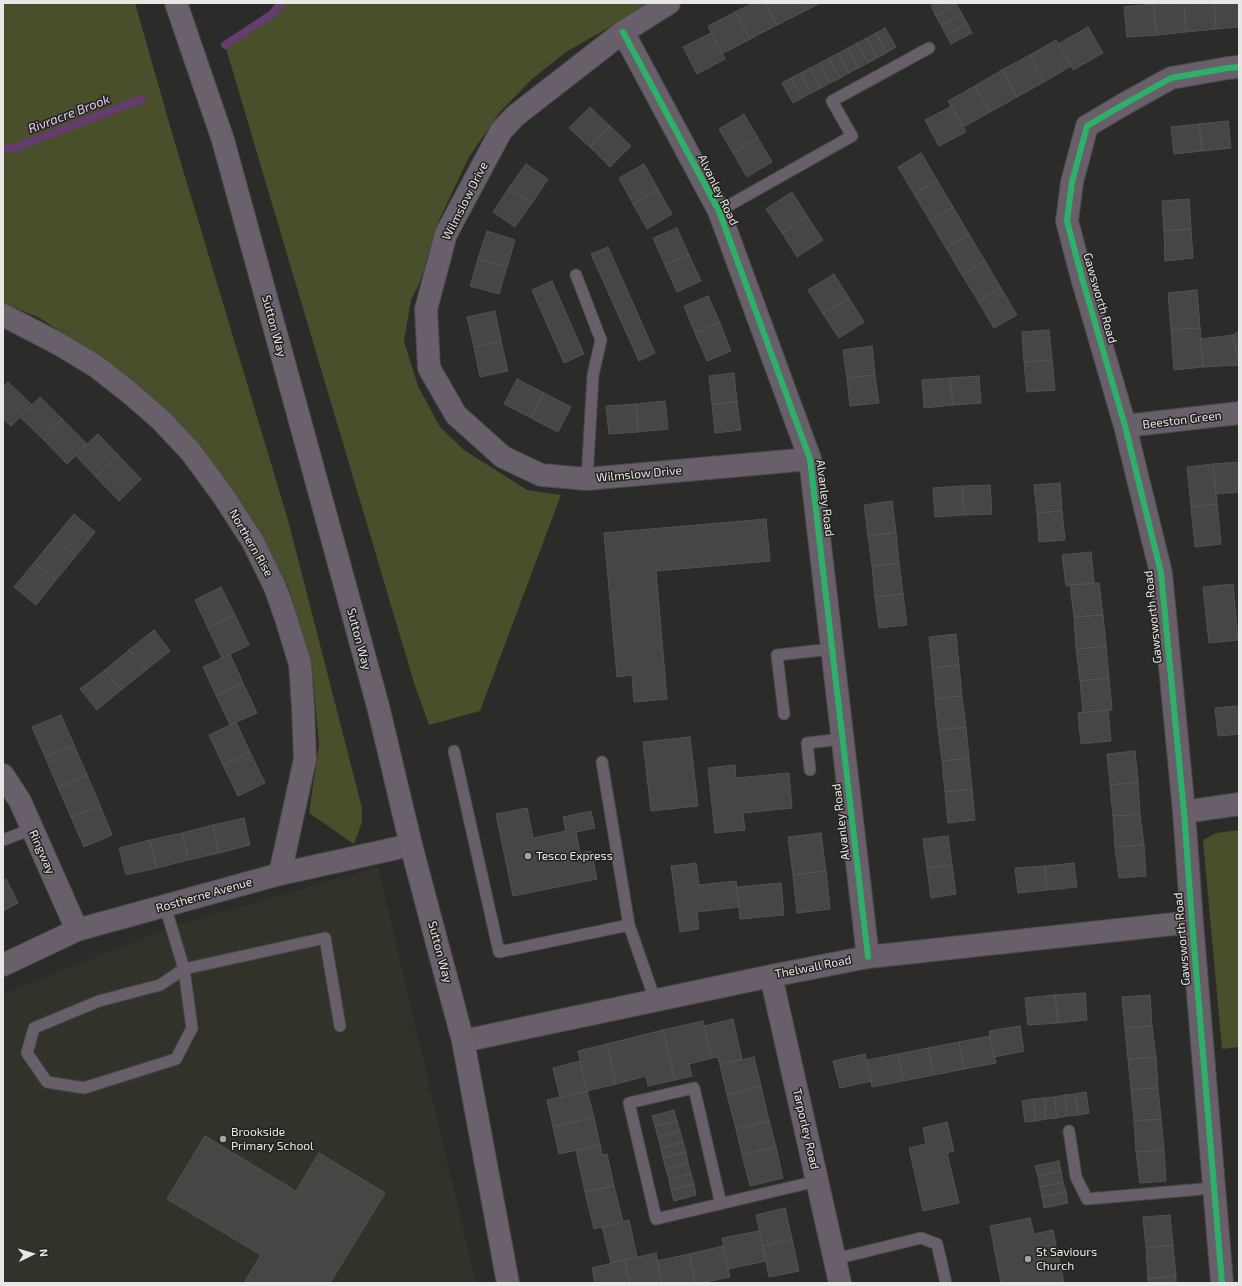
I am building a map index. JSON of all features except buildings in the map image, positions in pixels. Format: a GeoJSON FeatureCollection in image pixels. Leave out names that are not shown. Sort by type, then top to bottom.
{"type":"FeatureCollection","features":[{"type":"Feature","properties":{"kind":"main road","name":"Sutton Way"},"geometry":{"type":"LineString","coordinates":[[176,3],[223,140],[378,706],[412,845],[463,1041],[508,1283]]}},
{"type":"Feature","properties":{"kind":"street","name":"Wilmslow Drive"},"geometry":{"type":"LineString","coordinates":[[669,3],[623,32],[515,116],[501,131],[446,234],[426,309],[429,368],[456,415],[502,457],[541,475],[587,479],[810,459]]}},
{"type":"Feature","properties":{"kind":"street","name":"Alvanley Road"},"geometry":{"type":"LineString","coordinates":[[623,32],[719,211],[810,459],[868,956]]}},
{"type":"Feature","properties":{"kind":"street","name":"Gawsworth Road"},"geometry":{"type":"LineString","coordinates":[[1222,1283],[1184,812],[1161,573],[1126,426],[1084,285],[1067,221],[1072,182],[1087,126],[1126,102],[1171,78],[1239,67]]}},
{"type":"Feature","properties":{"kind":"street","name":"Northern Rise"},"geometry":{"type":"LineString","coordinates":[[3,315],[59,344],[97,367],[161,420],[192,452],[224,496],[253,542],[275,587],[300,664],[304,759],[280,874]]}},
{"type":"Feature","properties":{"kind":"street","name":"Beeston Green"},"geometry":{"type":"LineString","coordinates":[[1126,426],[1239,413]]}},
{"type":"Feature","properties":{"kind":"street","name":"Ringway"},"geometry":{"type":"LineString","coordinates":[[3,775],[20,801],[78,930]]}},
{"type":"Feature","properties":{"kind":"street"},"geometry":{"type":"LineString","coordinates":[[1184,812],[1239,804]]}},
{"type":"Feature","properties":{"kind":"street","name":"Rostherne Avenue"},"geometry":{"type":"LineString","coordinates":[[3,965],[78,930],[280,874],[412,845]]}},
{"type":"Feature","properties":{"kind":"street","name":"Thelwall Road"},"geometry":{"type":"LineString","coordinates":[[463,1041],[868,956],[1192,922]]}},
{"type":"Feature","properties":{"kind":"street","name":"Tarporley Road"},"geometry":{"type":"LineString","coordinates":[[771,976],[840,1283]]}},
{"type":"Feature","properties":{"kind":"lane"},"geometry":{"type":"LineString","coordinates":[[719,211],[852,136],[832,101],[930,48]]}},
{"type":"Feature","properties":{"kind":"lane"},"geometry":{"type":"LineString","coordinates":[[576,275],[601,340],[593,375],[587,479]]}},
{"type":"Feature","properties":{"kind":"lane"},"geometry":{"type":"LineString","coordinates":[[784,714],[778,655],[832,649]]}},
{"type":"Feature","properties":{"kind":"lane"},"geometry":{"type":"LineString","coordinates":[[810,770],[807,743],[842,739]]}},
{"type":"Feature","properties":{"kind":"lane"},"geometry":{"type":"LineString","coordinates":[[454,751],[500,952],[629,925]]}},
{"type":"Feature","properties":{"kind":"lane"},"geometry":{"type":"LineString","coordinates":[[602,762],[629,925],[655,1000]]}},
{"type":"Feature","properties":{"kind":"lane"},"geometry":{"type":"LineString","coordinates":[[3,840],[32,829]]}},
{"type":"Feature","properties":{"kind":"lane"},"geometry":{"type":"LineString","coordinates":[[165,906],[184,969],[192,1028],[176,1058],[84,1088],[47,1082],[27,1053],[34,1028],[99,1000],[160,985],[184,969],[325,938],[340,1026]]}},
{"type":"Feature","properties":{"kind":"lane"},"geometry":{"type":"LineString","coordinates":[[721,1204],[694,1088],[629,1103],[656,1219],[721,1204],[817,1181]]}},
{"type":"Feature","properties":{"kind":"lane"},"geometry":{"type":"LineString","coordinates":[[1069,1131],[1076,1177],[1087,1199],[1214,1188]]}},
{"type":"Feature","properties":{"kind":"lane"},"geometry":{"type":"LineString","coordinates":[[835,1260],[921,1238],[937,1244],[946,1283]]}},
{"type":"Feature","properties":{"kind":"shaded area","name":"Brookside Primary School"},"geometry":{"type":"Polygon","coordinates":[[[378,867],[476,1283],[3,1283],[3,994],[172,927],[378,867]]]}},
{"type":"Feature","properties":{"kind":"green space"},"geometry":{"type":"Polygon","coordinates":[[[3,3],[135,3],[172,133],[288,520],[362,808],[362,822],[354,844],[309,813],[319,745],[312,668],[288,586],[246,510],[201,449],[94,353],[38,317],[3,303],[3,3]]]}},
{"type":"Feature","properties":{"kind":"green space"},"geometry":{"type":"Polygon","coordinates":[[[281,3],[652,3],[566,52],[532,79],[499,113],[469,157],[439,220],[420,282],[411,300],[404,341],[418,386],[440,427],[464,450],[527,490],[561,495],[480,711],[429,725],[414,683],[225,45],[272,14],[281,3]]]}},
{"type":"Feature","properties":{"kind":"green space"},"geometry":{"type":"Polygon","coordinates":[[[1239,830],[1239,1047],[1222,1049],[1203,840],[1216,833],[1239,830]]]}},
{"type":"Feature","properties":{"kind":"waterway","name":"Rivracre Brook"},"geometry":{"type":"LineString","coordinates":[[225,45],[272,14],[281,3]]}},
{"type":"Feature","properties":{"kind":"waterway","name":"Rivracre Brook"},"geometry":{"type":"LineString","coordinates":[[3,148],[14,148],[142,99]]}},
{"type":"Feature","properties":{"kind":"cycle path"},"geometry":{"type":"LineString","coordinates":[[623,32],[719,211],[810,459],[868,957]]}},
{"type":"Feature","properties":{"kind":"cycle path"},"geometry":{"type":"LineString","coordinates":[[1222,1283],[1184,812],[1161,573],[1125,426],[1067,221],[1072,182],[1087,126],[1171,78],[1239,67]]}},
{"type":"Feature","properties":{"kind":"place","name":"Tesco Express"},"geometry":{"type":"Point","coordinates":[528,856]}},
{"type":"Feature","properties":{"kind":"place","name":"Brookside Primary School"},"geometry":{"type":"Point","coordinates":[223,1139]}},
{"type":"Feature","properties":{"kind":"place","name":"St Saviours Church"},"geometry":{"type":"Point","coordinates":[1028,1259]}}]}
